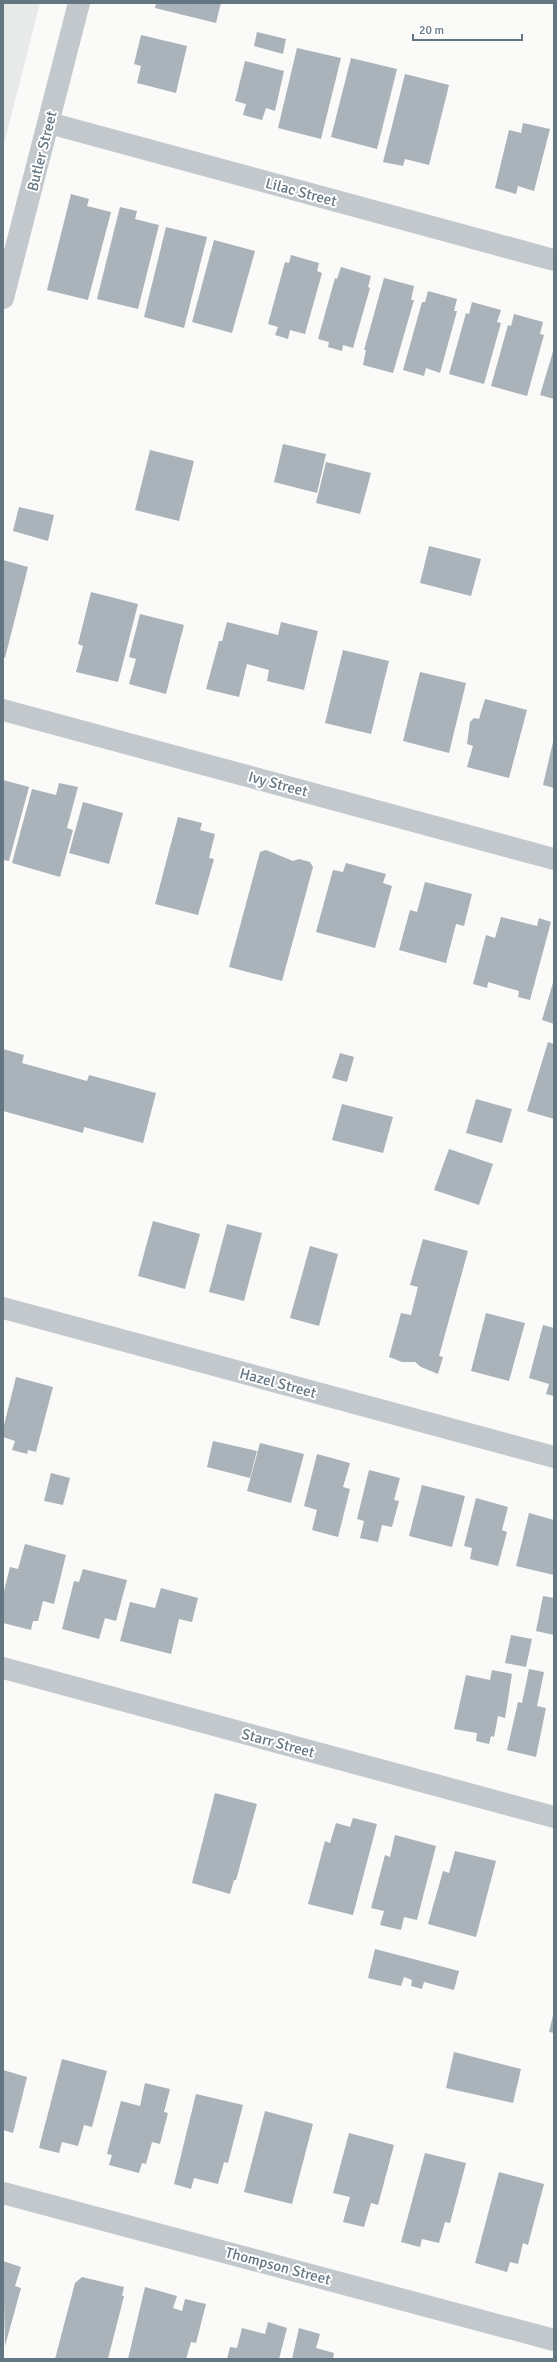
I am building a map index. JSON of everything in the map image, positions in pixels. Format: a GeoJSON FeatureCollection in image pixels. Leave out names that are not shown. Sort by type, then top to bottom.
{"type":"FeatureCollection","features":[{"type":"Feature","properties":{"kind":"street","name":"Butler Street"},"geometry":{"type":"LineString","coordinates":[[3,298],[79,3]]}},
{"type":"Feature","properties":{"kind":"street","name":"Lilac Street"},"geometry":{"type":"LineString","coordinates":[[49,123],[554,260]]}},
{"type":"Feature","properties":{"kind":"street","name":"Ivy Street"},"geometry":{"type":"LineString","coordinates":[[3,710],[554,859]]}},
{"type":"Feature","properties":{"kind":"street","name":"Hazel Street"},"geometry":{"type":"LineString","coordinates":[[3,1308],[554,1458]]}},
{"type":"Feature","properties":{"kind":"street","name":"Starr Street"},"geometry":{"type":"LineString","coordinates":[[3,1668],[554,1817]]}},
{"type":"Feature","properties":{"kind":"street","name":"Thompson Street"},"geometry":{"type":"LineString","coordinates":[[3,2193],[554,2340]]}},
{"type":"Feature","properties":{"kind":"shaded area"},"geometry":{"type":"Polygon","coordinates":[[[3,3],[40,3],[3,148],[3,3]]]}},
{"type":"Feature","properties":{"kind":"building"},"geometry":{"type":"Polygon","coordinates":[[[156,3],[221,3],[216,23],[155,8],[156,3]]]}},
{"type":"Feature","properties":{"kind":"building"},"geometry":{"type":"Polygon","coordinates":[[[257,32],[286,39],[283,54],[254,46],[257,32]]]}},
{"type":"Feature","properties":{"kind":"building"},"geometry":{"type":"Polygon","coordinates":[[[141,35],[187,46],[176,93],[137,83],[141,66],[134,64],[141,35]]]}},
{"type":"Feature","properties":{"kind":"building"},"geometry":{"type":"Polygon","coordinates":[[[297,48],[341,58],[321,139],[278,128],[297,48]]]}},
{"type":"Feature","properties":{"kind":"building"},"geometry":{"type":"Polygon","coordinates":[[[351,58],[397,69],[377,149],[331,137],[351,58]]]}},
{"type":"Feature","properties":{"kind":"building"},"geometry":{"type":"Polygon","coordinates":[[[245,61],[284,71],[275,111],[266,108],[262,120],[243,115],[246,104],[235,101],[245,61]]]}},
{"type":"Feature","properties":{"kind":"building"},"geometry":{"type":"Polygon","coordinates":[[[405,74],[449,85],[429,165],[405,159],[403,166],[383,162],[405,74]]]}},
{"type":"Feature","properties":{"kind":"building"},"geometry":{"type":"Polygon","coordinates":[[[523,123],[550,129],[534,191],[518,186],[516,194],[495,188],[509,130],[521,133],[523,123]]]}},
{"type":"Feature","properties":{"kind":"building"},"geometry":{"type":"Polygon","coordinates":[[[71,194],[89,199],[87,206],[111,212],[88,300],[47,290],[71,194]]]}},
{"type":"Feature","properties":{"kind":"building"},"geometry":{"type":"Polygon","coordinates":[[[120,207],[137,211],[135,219],[159,225],[138,309],[97,299],[120,207]]]}},
{"type":"Feature","properties":{"kind":"building"},"geometry":{"type":"Polygon","coordinates":[[[166,227],[207,237],[184,328],[144,317],[166,227]]]}},
{"type":"Feature","properties":{"kind":"building"},"geometry":{"type":"Polygon","coordinates":[[[214,240],[255,251],[232,333],[192,322],[214,240]]]}},
{"type":"Feature","properties":{"kind":"building"},"geometry":{"type":"Polygon","coordinates":[[[291,255],[319,263],[317,271],[322,273],[305,334],[290,330],[288,339],[275,335],[278,327],[268,324],[285,262],[289,263],[291,255]]]}},
{"type":"Feature","properties":{"kind":"building"},"geometry":{"type":"Polygon","coordinates":[[[341,267],[371,276],[368,287],[370,288],[353,348],[343,345],[342,351],[328,347],[329,342],[318,339],[335,278],[337,279],[341,267]]]}},
{"type":"Feature","properties":{"kind":"building"},"geometry":{"type":"Polygon","coordinates":[[[384,278],[414,286],[411,300],[414,300],[393,373],[363,365],[366,350],[364,350],[384,278]]]}},
{"type":"Feature","properties":{"kind":"building"},"geometry":{"type":"Polygon","coordinates":[[[428,291],[457,299],[454,311],[457,311],[440,373],[426,368],[424,376],[403,370],[422,302],[425,302],[428,291]]]}},
{"type":"Feature","properties":{"kind":"building"},"geometry":{"type":"Polygon","coordinates":[[[472,302],[501,310],[497,322],[501,323],[484,384],[449,374],[466,313],[469,314],[472,302]]]}},
{"type":"Feature","properties":{"kind":"building"},"geometry":{"type":"Polygon","coordinates":[[[514,314],[543,322],[540,334],[544,335],[527,396],[491,386],[508,325],[511,326],[514,314]]]}},
{"type":"Feature","properties":{"kind":"building"},"geometry":{"type":"Polygon","coordinates":[[[554,348],[554,399],[540,395],[554,348]]]}},
{"type":"Feature","properties":{"kind":"building"},"geometry":{"type":"Polygon","coordinates":[[[283,444],[326,454],[317,493],[274,482],[283,444]]]}},
{"type":"Feature","properties":{"kind":"building"},"geometry":{"type":"Polygon","coordinates":[[[150,450],[194,461],[179,521],[135,510],[150,450]]]}},
{"type":"Feature","properties":{"kind":"building"},"geometry":{"type":"Polygon","coordinates":[[[326,462],[371,473],[360,514],[316,503],[326,462]]]}},
{"type":"Feature","properties":{"kind":"building"},"geometry":{"type":"Polygon","coordinates":[[[19,507],[54,515],[48,541],[13,531],[19,507]]]}},
{"type":"Feature","properties":{"kind":"building"},"geometry":{"type":"Polygon","coordinates":[[[429,546],[481,559],[471,596],[420,583],[429,546]]]}},
{"type":"Feature","properties":{"kind":"building"},"geometry":{"type":"Polygon","coordinates":[[[3,560],[28,567],[5,658],[3,657],[3,560]]]}},
{"type":"Feature","properties":{"kind":"building"},"geometry":{"type":"Polygon","coordinates":[[[91,592],[138,604],[118,682],[76,672],[83,646],[78,644],[91,592]]]}},
{"type":"Feature","properties":{"kind":"building"},"geometry":{"type":"Polygon","coordinates":[[[140,614],[184,625],[166,694],[129,684],[136,659],[129,657],[140,614]]]}},
{"type":"Feature","properties":{"kind":"building"},"geometry":{"type":"Polygon","coordinates":[[[227,622],[278,635],[281,622],[318,631],[304,690],[267,681],[269,670],[247,664],[239,697],[206,689],[219,641],[222,641],[227,622]]]}},
{"type":"Feature","properties":{"kind":"building"},"geometry":{"type":"Polygon","coordinates":[[[343,650],[389,661],[371,734],[325,723],[343,650]]]}},
{"type":"Feature","properties":{"kind":"building"},"geometry":{"type":"Polygon","coordinates":[[[420,672],[466,683],[449,753],[403,741],[420,672]]]}},
{"type":"Feature","properties":{"kind":"building"},"geometry":{"type":"Polygon","coordinates":[[[485,699],[527,710],[509,778],[467,767],[473,746],[467,744],[470,722],[474,718],[479,719],[485,699]]]}},
{"type":"Feature","properties":{"kind":"building"},"geometry":{"type":"Polygon","coordinates":[[[554,742],[554,788],[543,785],[554,742]]]}},
{"type":"Feature","properties":{"kind":"building"},"geometry":{"type":"Polygon","coordinates":[[[3,780],[29,787],[9,861],[3,860],[3,780]]]}},
{"type":"Feature","properties":{"kind":"building"},"geometry":{"type":"Polygon","coordinates":[[[59,783],[78,787],[67,828],[73,830],[60,877],[12,863],[32,789],[56,795],[59,783]]]}},
{"type":"Feature","properties":{"kind":"building"},"geometry":{"type":"Polygon","coordinates":[[[83,802],[123,813],[109,864],[69,853],[83,802]]]}},
{"type":"Feature","properties":{"kind":"building"},"geometry":{"type":"Polygon","coordinates":[[[178,817],[202,823],[200,830],[215,834],[209,858],[214,859],[198,915],[155,904],[178,817]]]}},
{"type":"Feature","properties":{"kind":"building"},"geometry":{"type":"Polygon","coordinates":[[[266,850],[293,861],[299,859],[310,862],[313,867],[282,981],[229,967],[260,852],[266,850]]]}},
{"type":"Feature","properties":{"kind":"building"},"geometry":{"type":"Polygon","coordinates":[[[346,863],[386,874],[383,883],[392,886],[375,948],[316,932],[333,870],[343,872],[346,863]]]}},
{"type":"Feature","properties":{"kind":"building"},"geometry":{"type":"Polygon","coordinates":[[[425,882],[472,894],[464,926],[456,924],[446,963],[399,950],[410,910],[417,912],[425,882]]]}},
{"type":"Feature","properties":{"kind":"building"},"geometry":{"type":"Polygon","coordinates":[[[501,917],[537,926],[539,918],[551,922],[530,1000],[518,997],[519,991],[488,982],[487,988],[473,984],[486,935],[495,938],[501,917]]]}},
{"type":"Feature","properties":{"kind":"building"},"geometry":{"type":"Polygon","coordinates":[[[554,979],[554,1024],[542,1020],[554,979]]]}},
{"type":"Feature","properties":{"kind":"building"},"geometry":{"type":"Polygon","coordinates":[[[548,1042],[554,1044],[554,1119],[527,1111],[548,1042]]]}},
{"type":"Feature","properties":{"kind":"building"},"geometry":{"type":"Polygon","coordinates":[[[3,1049],[24,1055],[22,1063],[87,1081],[89,1075],[156,1093],[143,1143],[84,1127],[83,1133],[3,1111],[3,1049]]]}},
{"type":"Feature","properties":{"kind":"building"},"geometry":{"type":"Polygon","coordinates":[[[340,1053],[354,1057],[347,1082],[332,1078],[340,1053]]]}},
{"type":"Feature","properties":{"kind":"building"},"geometry":{"type":"Polygon","coordinates":[[[476,1099],[512,1109],[502,1143],[466,1133],[476,1099]]]}},
{"type":"Feature","properties":{"kind":"building"},"geometry":{"type":"Polygon","coordinates":[[[342,1104],[393,1117],[383,1153],[332,1140],[342,1104]]]}},
{"type":"Feature","properties":{"kind":"building"},"geometry":{"type":"Polygon","coordinates":[[[449,1149],[493,1164],[479,1205],[434,1190],[449,1149]]]}},
{"type":"Feature","properties":{"kind":"building"},"geometry":{"type":"Polygon","coordinates":[[[153,1221],[200,1234],[185,1289],[138,1276],[153,1221]]]}},
{"type":"Feature","properties":{"kind":"building"},"geometry":{"type":"Polygon","coordinates":[[[227,1224],[262,1233],[244,1301],[209,1292],[227,1224]]]}},
{"type":"Feature","properties":{"kind":"building"},"geometry":{"type":"Polygon","coordinates":[[[423,1239],[468,1251],[439,1356],[443,1357],[438,1374],[421,1367],[415,1362],[402,1362],[389,1357],[401,1313],[411,1315],[418,1287],[410,1285],[423,1239]]]}},
{"type":"Feature","properties":{"kind":"building"},"geometry":{"type":"Polygon","coordinates":[[[310,1246],[338,1254],[319,1326],[290,1318],[310,1246]]]}},
{"type":"Feature","properties":{"kind":"building"},"geometry":{"type":"Polygon","coordinates":[[[486,1313],[525,1323],[509,1381],[471,1371],[486,1313]]]}},
{"type":"Feature","properties":{"kind":"building"},"geometry":{"type":"Polygon","coordinates":[[[543,1325],[554,1328],[554,1396],[546,1394],[549,1384],[529,1378],[543,1325]]]}},
{"type":"Feature","properties":{"kind":"building"},"geometry":{"type":"Polygon","coordinates":[[[16,1377],[53,1387],[36,1452],[28,1450],[27,1454],[12,1450],[15,1441],[3,1437],[3,1429],[16,1377]]]}},
{"type":"Feature","properties":{"kind":"building"},"geometry":{"type":"Polygon","coordinates":[[[213,1441],[257,1451],[250,1478],[207,1467],[213,1441]]]}},
{"type":"Feature","properties":{"kind":"building"},"geometry":{"type":"Polygon","coordinates":[[[260,1443],[304,1454],[291,1503],[247,1491],[260,1443]]]}},
{"type":"Feature","properties":{"kind":"building"},"geometry":{"type":"Polygon","coordinates":[[[317,1454],[350,1463],[343,1487],[350,1489],[338,1537],[312,1530],[317,1510],[304,1506],[317,1454]]]}},
{"type":"Feature","properties":{"kind":"building"},"geometry":{"type":"Polygon","coordinates":[[[369,1470],[400,1478],[394,1500],[399,1501],[392,1527],[382,1525],[378,1542],[360,1538],[364,1521],[357,1519],[369,1470]]]}},
{"type":"Feature","properties":{"kind":"building"},"geometry":{"type":"Polygon","coordinates":[[[51,1473],[70,1478],[63,1505],[44,1501],[51,1473]]]}},
{"type":"Feature","properties":{"kind":"building"},"geometry":{"type":"Polygon","coordinates":[[[422,1485],[465,1496],[452,1547],[409,1536],[422,1485]]]}},
{"type":"Feature","properties":{"kind":"building"},"geometry":{"type":"Polygon","coordinates":[[[476,1498],[508,1507],[502,1530],[507,1532],[498,1566],[470,1559],[472,1548],[464,1546],[476,1498]]]}},
{"type":"Feature","properties":{"kind":"building"},"geometry":{"type":"Polygon","coordinates":[[[529,1513],[554,1520],[554,1575],[516,1566],[529,1513]]]}},
{"type":"Feature","properties":{"kind":"building"},"geometry":{"type":"Polygon","coordinates":[[[25,1544],[66,1555],[54,1604],[43,1601],[38,1621],[33,1621],[31,1630],[3,1623],[3,1595],[10,1567],[18,1569],[25,1544]]]}},
{"type":"Feature","properties":{"kind":"building"},"geometry":{"type":"Polygon","coordinates":[[[83,1569],[127,1580],[116,1621],[105,1618],[99,1639],[62,1629],[74,1581],[79,1582],[83,1569]]]}},
{"type":"Feature","properties":{"kind":"building"},"geometry":{"type":"Polygon","coordinates":[[[161,1588],[198,1598],[192,1622],[179,1619],[171,1654],[120,1641],[130,1602],[155,1608],[161,1588]]]}},
{"type":"Feature","properties":{"kind":"building"},"geometry":{"type":"Polygon","coordinates":[[[543,1596],[554,1598],[554,1635],[536,1631],[543,1596]]]}},
{"type":"Feature","properties":{"kind":"building"},"geometry":{"type":"Polygon","coordinates":[[[511,1635],[532,1639],[526,1667],[505,1663],[511,1635]]]}},
{"type":"Feature","properties":{"kind":"building"},"geometry":{"type":"Polygon","coordinates":[[[529,1669],[544,1672],[537,1706],[546,1708],[536,1757],[507,1750],[518,1702],[522,1703],[529,1669]]]}},
{"type":"Feature","properties":{"kind":"building"},"geometry":{"type":"Polygon","coordinates":[[[492,1670],[512,1674],[505,1718],[498,1716],[494,1737],[491,1736],[489,1744],[476,1741],[477,1733],[454,1729],[466,1675],[490,1680],[492,1670]]]}},
{"type":"Feature","properties":{"kind":"building"},"geometry":{"type":"Polygon","coordinates":[[[215,1793],[257,1804],[236,1880],[234,1880],[230,1894],[192,1883],[215,1793]]]}},
{"type":"Feature","properties":{"kind":"building"},"geometry":{"type":"Polygon","coordinates":[[[353,1818],[377,1824],[353,1915],[308,1904],[325,1841],[330,1843],[336,1823],[350,1827],[353,1818]]]}},
{"type":"Feature","properties":{"kind":"building"},"geometry":{"type":"Polygon","coordinates":[[[395,1835],[436,1846],[417,1920],[404,1917],[401,1930],[380,1925],[384,1911],[371,1908],[385,1855],[390,1857],[395,1835]]]}},
{"type":"Feature","properties":{"kind":"building"},"geometry":{"type":"Polygon","coordinates":[[[455,1851],[496,1861],[476,1937],[428,1924],[443,1871],[449,1873],[455,1851]]]}},
{"type":"Feature","properties":{"kind":"building"},"geometry":{"type":"Polygon","coordinates":[[[375,1949],[459,1971],[454,1990],[424,1982],[422,1989],[411,1986],[412,1980],[404,1977],[401,1986],[368,1978],[375,1949]]]}},
{"type":"Feature","properties":{"kind":"building"},"geometry":{"type":"Polygon","coordinates":[[[554,2011],[554,2033],[549,2032],[554,2011]]]}},
{"type":"Feature","properties":{"kind":"building"},"geometry":{"type":"Polygon","coordinates":[[[454,2052],[521,2069],[513,2103],[446,2088],[454,2052]]]}},
{"type":"Feature","properties":{"kind":"building"},"geometry":{"type":"Polygon","coordinates":[[[62,2059],[107,2071],[92,2127],[84,2125],[78,2146],[62,2142],[59,2153],[39,2148],[62,2059]]]}},
{"type":"Feature","properties":{"kind":"building"},"geometry":{"type":"Polygon","coordinates":[[[3,2070],[27,2077],[13,2133],[3,2130],[3,2070]]]}},
{"type":"Feature","properties":{"kind":"building"},"geometry":{"type":"Polygon","coordinates":[[[145,2083],[170,2089],[164,2112],[168,2113],[160,2144],[152,2142],[146,2164],[142,2163],[139,2173],[109,2165],[112,2155],[107,2154],[121,2101],[140,2106],[145,2083]]]}},
{"type":"Feature","properties":{"kind":"building"},"geometry":{"type":"Polygon","coordinates":[[[196,2094],[243,2105],[228,2163],[224,2162],[218,2184],[194,2178],[191,2189],[174,2184],[196,2094]]]}},
{"type":"Feature","properties":{"kind":"building"},"geometry":{"type":"Polygon","coordinates":[[[265,2111],[313,2124],[292,2204],[244,2192],[265,2111]]]}},
{"type":"Feature","properties":{"kind":"building"},"geometry":{"type":"Polygon","coordinates":[[[349,2133],[394,2145],[378,2205],[371,2203],[364,2227],[343,2222],[350,2197],[333,2193],[349,2133]]]}},
{"type":"Feature","properties":{"kind":"building"},"geometry":{"type":"Polygon","coordinates":[[[425,2153],[466,2163],[450,2223],[445,2222],[439,2243],[422,2239],[420,2247],[401,2242],[425,2153]]]}},
{"type":"Feature","properties":{"kind":"building"},"geometry":{"type":"Polygon","coordinates":[[[499,2172],[544,2184],[528,2245],[523,2243],[518,2264],[510,2262],[507,2272],[475,2263],[499,2172]]]}},
{"type":"Feature","properties":{"kind":"building"},"geometry":{"type":"Polygon","coordinates":[[[3,2261],[21,2267],[15,2286],[21,2288],[5,2346],[3,2261]]]}},
{"type":"Feature","properties":{"kind":"building"},"geometry":{"type":"Polygon","coordinates":[[[82,2277],[124,2287],[122,2296],[124,2296],[108,2359],[55,2359],[75,2283],[82,2277]]]}},
{"type":"Feature","properties":{"kind":"building"},"geometry":{"type":"Polygon","coordinates":[[[145,2287],[177,2296],[173,2308],[182,2311],[185,2299],[206,2304],[196,2343],[191,2342],[186,2359],[128,2359],[145,2287]]]}},
{"type":"Feature","properties":{"kind":"building"},"geometry":{"type":"Polygon","coordinates":[[[268,2322],[287,2328],[279,2359],[227,2359],[230,2347],[237,2348],[242,2328],[265,2334],[268,2322]]]}},
{"type":"Feature","properties":{"kind":"building"},"geometry":{"type":"Polygon","coordinates":[[[299,2328],[320,2334],[316,2348],[334,2353],[333,2359],[292,2359],[299,2328]]]}}]}
